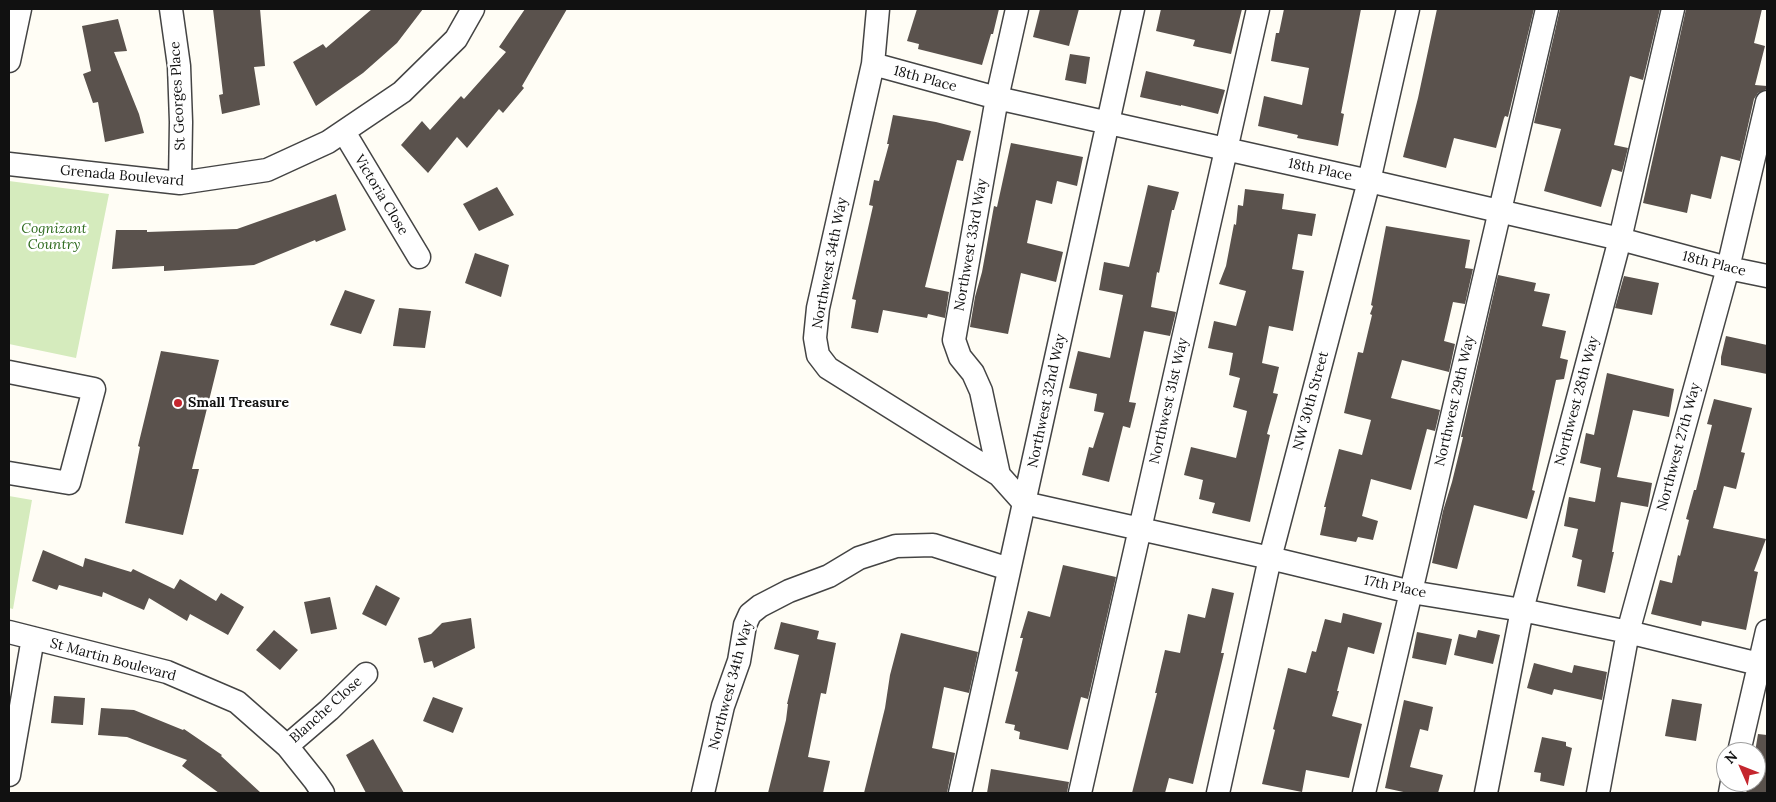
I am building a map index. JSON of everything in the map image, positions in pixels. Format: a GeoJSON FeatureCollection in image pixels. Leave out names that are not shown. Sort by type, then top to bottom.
{"type":"FeatureCollection","features":[{"type":"Feature","properties":{"kind":"street"},"geometry":{"type":"LineString","coordinates":[[9,61],[20,9]]}},
{"type":"Feature","properties":{"kind":"street","name":"St Georges Place"},"geometry":{"type":"LineString","coordinates":[[171,9],[179,66],[181,122],[180,183]]}},
{"type":"Feature","properties":{"kind":"street","name":"Grenada Boulevard"},"geometry":{"type":"LineString","coordinates":[[9,164],[180,183],[267,170],[328,142],[402,92],[456,39],[473,9]]}},
{"type":"Feature","properties":{"kind":"street","name":"Northwest 34th Way"},"geometry":{"type":"LineString","coordinates":[[878,9],[873,64],[818,308],[815,338],[818,355],[828,368],[834,372],[999,475],[1024,503]]}},
{"type":"Feature","properties":{"kind":"street","name":"Northwest 33rd Way"},"geometry":{"type":"LineString","coordinates":[[999,475],[982,391],[973,373],[960,357],[954,340],[997,98],[1017,9]]}},
{"type":"Feature","properties":{"kind":"street","name":"Northwest 32nd Way"},"geometry":{"type":"LineString","coordinates":[[960,793],[1133,9]]}},
{"type":"Feature","properties":{"kind":"street","name":"Northwest 31st Way"},"geometry":{"type":"LineString","coordinates":[[1080,793],[1258,9]]}},
{"type":"Feature","properties":{"kind":"street","name":"NW 30th Street"},"geometry":{"type":"LineString","coordinates":[[1218,793],[1270,558],[1370,181],[1408,9]]}},
{"type":"Feature","properties":{"kind":"street","name":"Northwest 29th Way"},"geometry":{"type":"LineString","coordinates":[[1364,793],[1547,9]]}},
{"type":"Feature","properties":{"kind":"street","name":"Northwest 28th Way"},"geometry":{"type":"LineString","coordinates":[[1486,793],[1522,610],[1620,239],[1673,9]]}},
{"type":"Feature","properties":{"kind":"street","name":"18th Place"},"geometry":{"type":"LineString","coordinates":[[873,64],[997,98],[1370,181],[1620,239],[1728,268],[1767,276]]}},
{"type":"Feature","properties":{"kind":"street","name":"Northwest 27th Way"},"geometry":{"type":"LineString","coordinates":[[1598,793],[1628,632],[1728,268],[1767,102]]}},
{"type":"Feature","properties":{"kind":"street","name":"Victoria Close"},"geometry":{"type":"LineString","coordinates":[[344,132],[418,257]]}},
{"type":"Feature","properties":{"kind":"street"},"geometry":{"type":"LineString","coordinates":[[9,372],[94,389],[69,483],[9,473]]}},
{"type":"Feature","properties":{"kind":"street","name":"17th Place"},"geometry":{"type":"LineString","coordinates":[[1024,503],[1270,558],[1411,592],[1522,610],[1628,632],[1763,665]]}},
{"type":"Feature","properties":{"kind":"street","name":"Northwest 34th Way"},"geometry":{"type":"LineString","coordinates":[[703,793],[723,706],[738,661],[745,625],[750,614],[760,606],[789,591],[829,576],[859,558],[896,546],[933,545],[1009,569]]}},
{"type":"Feature","properties":{"kind":"street"},"geometry":{"type":"LineString","coordinates":[[1742,742],[1763,665],[1767,631]]}},
{"type":"Feature","properties":{"kind":"street","name":"St Martin Boulevard"},"geometry":{"type":"LineString","coordinates":[[9,632],[167,672],[237,702],[287,746],[323,793]]}},
{"type":"Feature","properties":{"kind":"street"},"geometry":{"type":"LineString","coordinates":[[9,775],[33,638]]}},
{"type":"Feature","properties":{"kind":"street","name":"Blanche Close"},"geometry":{"type":"LineString","coordinates":[[287,746],[329,710],[366,674]]}},
{"type":"Feature","properties":{"kind":"green space","name":"Cognizant Country"},"geometry":{"type":"Polygon","coordinates":[[[9,181],[109,194],[76,358],[9,344],[9,181]]]}},
{"type":"Feature","properties":{"kind":"green space"},"geometry":{"type":"Polygon","coordinates":[[[9,496],[32,500],[13,609],[9,608],[9,496]]]}},
{"type":"Feature","properties":{"kind":"building"},"geometry":{"type":"Polygon","coordinates":[[[213,9],[260,9],[265,66],[254,67],[260,105],[222,114],[219,95],[223,94],[213,9]]]}},
{"type":"Feature","properties":{"kind":"building"},"geometry":{"type":"Polygon","coordinates":[[[372,9],[423,9],[397,43],[363,73],[316,106],[293,62],[323,44],[326,48],[372,9]]]}},
{"type":"Feature","properties":{"kind":"building"},"geometry":{"type":"Polygon","coordinates":[[[525,9],[567,9],[522,86],[524,88],[503,113],[499,109],[467,148],[457,137],[428,173],[401,145],[422,121],[430,130],[461,96],[464,99],[506,52],[499,47],[525,9]]]}},
{"type":"Feature","properties":{"kind":"building"},"geometry":{"type":"Polygon","coordinates":[[[917,9],[999,9],[993,34],[991,34],[982,65],[918,49],[919,44],[907,41],[917,9]]]}},
{"type":"Feature","properties":{"kind":"building"},"geometry":{"type":"Polygon","coordinates":[[[1040,9],[1079,9],[1069,46],[1033,37],[1040,9]]]}},
{"type":"Feature","properties":{"kind":"building"},"geometry":{"type":"Polygon","coordinates":[[[1161,9],[1242,9],[1231,54],[1193,46],[1195,40],[1156,31],[1161,9]]]}},
{"type":"Feature","properties":{"kind":"building"},"geometry":{"type":"Polygon","coordinates":[[[1284,9],[1361,9],[1341,113],[1344,114],[1338,146],[1297,138],[1298,135],[1258,126],[1264,96],[1302,105],[1309,68],[1271,61],[1276,33],[1279,33],[1284,9]]]}},
{"type":"Feature","properties":{"kind":"building"},"geometry":{"type":"Polygon","coordinates":[[[1437,9],[1534,9],[1508,117],[1505,116],[1504,118],[1496,148],[1454,138],[1446,168],[1403,157],[1437,9]]]}},
{"type":"Feature","properties":{"kind":"building"},"geometry":{"type":"Polygon","coordinates":[[[1560,9],[1660,9],[1643,80],[1630,76],[1614,145],[1628,148],[1622,172],[1612,169],[1601,207],[1544,191],[1561,129],[1534,123],[1560,9]]]}},
{"type":"Feature","properties":{"kind":"building"},"geometry":{"type":"Polygon","coordinates":[[[1686,9],[1762,9],[1754,43],[1765,46],[1755,85],[1767,86],[1767,89],[1758,93],[1754,99],[1740,161],[1721,156],[1711,199],[1691,194],[1687,213],[1643,203],[1686,9]]]}},
{"type":"Feature","properties":{"kind":"building"},"geometry":{"type":"Polygon","coordinates":[[[118,19],[127,51],[114,52],[139,114],[144,133],[105,142],[98,102],[93,103],[83,74],[91,71],[82,26],[118,19]]]}},
{"type":"Feature","properties":{"kind":"building"},"geometry":{"type":"Polygon","coordinates":[[[1070,54],[1090,57],[1086,84],[1065,80],[1070,54]]]}},
{"type":"Feature","properties":{"kind":"building"},"geometry":{"type":"Polygon","coordinates":[[[1146,71],[1225,90],[1218,114],[1140,97],[1146,71]]]}},
{"type":"Feature","properties":{"kind":"building"},"geometry":{"type":"Polygon","coordinates":[[[893,115],[936,122],[971,131],[963,161],[957,160],[925,287],[949,292],[945,318],[928,314],[927,318],[883,310],[878,333],[851,328],[856,300],[852,299],[873,206],[869,205],[874,180],[879,181],[889,144],[887,144],[893,115]]]}},
{"type":"Feature","properties":{"kind":"building"},"geometry":{"type":"Polygon","coordinates":[[[1011,143],[1083,157],[1077,186],[1057,181],[1052,204],[1036,200],[1027,243],[1063,252],[1056,282],[1021,273],[1008,334],[970,327],[994,206],[997,207],[1011,143]]]}},
{"type":"Feature","properties":{"kind":"building"},"geometry":{"type":"Polygon","coordinates":[[[1148,185],[1179,192],[1174,210],[1172,210],[1159,273],[1157,272],[1151,307],[1176,312],[1170,336],[1144,331],[1129,402],[1136,403],[1130,428],[1123,426],[1109,482],[1082,475],[1089,447],[1093,448],[1104,413],[1094,411],[1097,394],[1069,388],[1078,351],[1110,358],[1123,295],[1099,290],[1104,262],[1129,267],[1148,185]]]}},
{"type":"Feature","properties":{"kind":"building"},"geometry":{"type":"Polygon","coordinates":[[[497,187],[514,215],[479,231],[463,204],[497,187]]]}},
{"type":"Feature","properties":{"kind":"building"},"geometry":{"type":"Polygon","coordinates":[[[1245,189],[1284,194],[1282,209],[1316,214],[1312,236],[1298,234],[1292,269],[1304,271],[1293,331],[1269,326],[1262,363],[1279,367],[1273,393],[1278,394],[1267,434],[1270,435],[1250,522],[1212,513],[1215,503],[1199,499],[1203,480],[1184,475],[1191,447],[1236,458],[1247,411],[1233,407],[1240,378],[1229,375],[1233,353],[1208,348],[1214,321],[1236,326],[1246,291],[1219,284],[1226,266],[1234,224],[1236,225],[1238,205],[1243,206],[1245,189]]]}},
{"type":"Feature","properties":{"kind":"building"},"geometry":{"type":"Polygon","coordinates":[[[336,194],[346,230],[316,242],[315,240],[254,265],[164,271],[164,266],[112,269],[116,230],[147,230],[147,232],[237,229],[336,194]]]}},
{"type":"Feature","properties":{"kind":"building"},"geometry":{"type":"Polygon","coordinates":[[[1386,226],[1470,240],[1465,268],[1473,269],[1465,304],[1453,302],[1444,341],[1455,344],[1449,372],[1402,360],[1391,398],[1440,410],[1435,431],[1427,429],[1411,490],[1371,479],[1362,516],[1378,521],[1373,540],[1358,537],[1356,542],[1320,535],[1326,507],[1324,507],[1339,449],[1362,455],[1371,420],[1344,413],[1358,352],[1363,353],[1372,315],[1370,314],[1373,306],[1371,305],[1386,226]]]}},
{"type":"Feature","properties":{"kind":"building"},"geometry":{"type":"Polygon","coordinates":[[[475,253],[509,265],[501,297],[465,283],[475,253]]]}},
{"type":"Feature","properties":{"kind":"building"},"geometry":{"type":"Polygon","coordinates":[[[1498,275],[1536,283],[1534,291],[1550,294],[1542,326],[1566,331],[1560,358],[1568,360],[1564,379],[1556,380],[1532,490],[1535,491],[1527,519],[1474,505],[1457,569],[1432,563],[1443,511],[1463,437],[1461,437],[1498,275]]]}},
{"type":"Feature","properties":{"kind":"building"},"geometry":{"type":"Polygon","coordinates":[[[1624,276],[1659,283],[1652,315],[1615,308],[1624,276]]]}},
{"type":"Feature","properties":{"kind":"building"},"geometry":{"type":"Polygon","coordinates":[[[345,290],[375,300],[361,334],[330,325],[345,290]]]}},
{"type":"Feature","properties":{"kind":"building"},"geometry":{"type":"Polygon","coordinates":[[[399,308],[431,311],[425,348],[393,346],[399,308]]]}},
{"type":"Feature","properties":{"kind":"building"},"geometry":{"type":"Polygon","coordinates":[[[1726,336],[1767,345],[1767,374],[1721,365],[1726,336]]]}},
{"type":"Feature","properties":{"kind":"building"},"geometry":{"type":"Polygon","coordinates":[[[161,351],[219,360],[192,469],[199,469],[183,535],[125,523],[140,447],[138,446],[161,351]]]}},
{"type":"Feature","properties":{"kind":"building"},"geometry":{"type":"Polygon","coordinates":[[[1607,373],[1674,389],[1669,417],[1633,410],[1617,477],[1652,483],[1648,507],[1621,502],[1612,552],[1614,552],[1605,593],[1577,586],[1582,560],[1572,557],[1578,529],[1564,526],[1569,497],[1595,502],[1601,468],[1580,463],[1586,433],[1594,435],[1607,373]]]}},
{"type":"Feature","properties":{"kind":"building"},"geometry":{"type":"Polygon","coordinates":[[[1714,399],[1752,408],[1741,452],[1745,453],[1736,489],[1724,486],[1713,528],[1766,539],[1754,571],[1758,572],[1746,630],[1702,621],[1701,626],[1651,614],[1660,580],[1672,583],[1678,555],[1680,556],[1689,520],[1686,519],[1694,490],[1696,490],[1712,425],[1707,424],[1714,399]]]}},
{"type":"Feature","properties":{"kind":"building"},"geometry":{"type":"Polygon","coordinates":[[[43,550],[83,567],[85,558],[131,572],[133,569],[174,589],[180,579],[216,601],[221,593],[244,607],[228,635],[190,614],[187,621],[149,598],[144,610],[103,592],[102,597],[59,585],[57,590],[32,581],[43,550]]]}},
{"type":"Feature","properties":{"kind":"building"},"geometry":{"type":"Polygon","coordinates":[[[1063,565],[1116,577],[1088,699],[1081,697],[1068,750],[1019,739],[1020,732],[1014,730],[1015,725],[1005,723],[1018,672],[1015,671],[1023,638],[1020,638],[1028,611],[1050,617],[1063,565]]]}},
{"type":"Feature","properties":{"kind":"building"},"geometry":{"type":"Polygon","coordinates":[[[376,585],[400,598],[386,626],[362,614],[376,585]]]}},
{"type":"Feature","properties":{"kind":"building"},"geometry":{"type":"Polygon","coordinates":[[[1212,588],[1234,593],[1221,653],[1224,653],[1193,784],[1169,778],[1165,793],[1132,793],[1157,693],[1155,693],[1165,650],[1180,653],[1188,614],[1205,618],[1212,588]]]}},
{"type":"Feature","properties":{"kind":"building"},"geometry":{"type":"Polygon","coordinates":[[[330,597],[337,629],[311,634],[304,602],[330,597]]]}},
{"type":"Feature","properties":{"kind":"building"},"geometry":{"type":"Polygon","coordinates":[[[1343,613],[1382,623],[1374,654],[1348,647],[1337,691],[1339,691],[1332,716],[1362,724],[1349,778],[1306,770],[1302,792],[1262,784],[1288,668],[1306,673],[1312,651],[1316,652],[1325,619],[1341,623],[1343,613]]]}},
{"type":"Feature","properties":{"kind":"building"},"geometry":{"type":"Polygon","coordinates":[[[471,618],[475,648],[434,668],[432,661],[424,663],[418,638],[431,634],[442,623],[471,618]]]}},
{"type":"Feature","properties":{"kind":"building"},"geometry":{"type":"Polygon","coordinates":[[[781,622],[819,631],[817,639],[836,643],[826,694],[821,693],[808,757],[830,761],[823,793],[768,793],[786,720],[787,704],[799,655],[774,649],[781,622]]]}},
{"type":"Feature","properties":{"kind":"building"},"geometry":{"type":"Polygon","coordinates":[[[274,630],[298,650],[280,670],[256,650],[274,630]]]}},
{"type":"Feature","properties":{"kind":"building"},"geometry":{"type":"Polygon","coordinates":[[[1478,630],[1500,635],[1493,664],[1454,655],[1459,634],[1476,638],[1478,630]]]}},
{"type":"Feature","properties":{"kind":"building"},"geometry":{"type":"Polygon","coordinates":[[[1417,632],[1452,639],[1446,665],[1412,658],[1417,632]]]}},
{"type":"Feature","properties":{"kind":"building"},"geometry":{"type":"Polygon","coordinates":[[[901,633],[978,652],[969,693],[944,687],[932,748],[955,753],[947,793],[864,793],[901,633]]]}},
{"type":"Feature","properties":{"kind":"building"},"geometry":{"type":"Polygon","coordinates":[[[1534,663],[1572,673],[1574,665],[1607,672],[1602,700],[1554,689],[1552,695],[1527,688],[1534,663]]]}},
{"type":"Feature","properties":{"kind":"building"},"geometry":{"type":"Polygon","coordinates":[[[54,696],[85,698],[83,725],[51,723],[54,696]]]}},
{"type":"Feature","properties":{"kind":"building"},"geometry":{"type":"Polygon","coordinates":[[[433,697],[463,708],[453,733],[423,721],[433,697]]]}},
{"type":"Feature","properties":{"kind":"building"},"geometry":{"type":"Polygon","coordinates":[[[1672,699],[1702,704],[1696,741],[1665,736],[1672,699]]]}},
{"type":"Feature","properties":{"kind":"building"},"geometry":{"type":"Polygon","coordinates":[[[1404,700],[1433,707],[1428,731],[1420,729],[1410,767],[1443,775],[1438,793],[1408,793],[1385,788],[1404,700]]]}},
{"type":"Feature","properties":{"kind":"building"},"geometry":{"type":"Polygon","coordinates":[[[101,708],[134,710],[184,729],[222,755],[261,793],[219,793],[182,766],[187,760],[127,737],[98,735],[101,708]]]}},
{"type":"Feature","properties":{"kind":"building"},"geometry":{"type":"Polygon","coordinates":[[[1758,734],[1767,735],[1767,793],[1746,793],[1766,792],[1766,742],[1757,742],[1758,734]]]}},
{"type":"Feature","properties":{"kind":"building"},"geometry":{"type":"Polygon","coordinates":[[[1542,737],[1566,742],[1566,746],[1572,748],[1564,786],[1540,781],[1541,773],[1534,772],[1542,737]]]}},
{"type":"Feature","properties":{"kind":"building"},"geometry":{"type":"Polygon","coordinates":[[[373,739],[404,793],[366,793],[346,755],[373,739]]]}},
{"type":"Feature","properties":{"kind":"building"},"geometry":{"type":"Polygon","coordinates":[[[991,769],[1069,782],[1067,793],[987,793],[991,769]]]}},
{"type":"Feature","properties":{"kind":"place","name":"Small Treasure"},"geometry":{"type":"Point","coordinates":[178,403]}}]}
